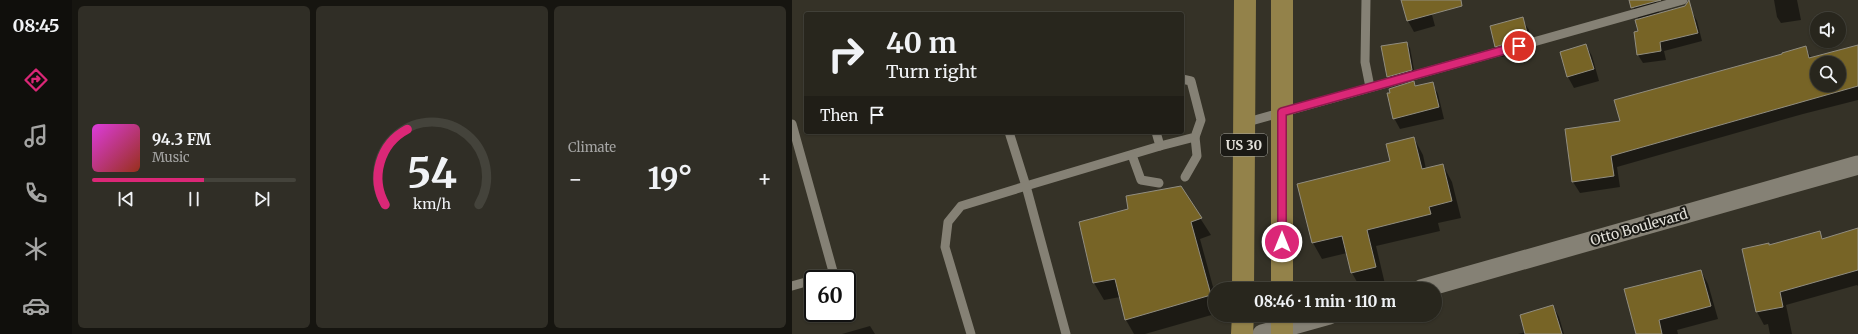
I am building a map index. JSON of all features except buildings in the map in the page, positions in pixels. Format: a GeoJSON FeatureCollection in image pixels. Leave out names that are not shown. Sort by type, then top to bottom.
{"type":"FeatureCollection","features":[{"type":"Feature","properties":{"kind":"main road","name":"US 30"},"geometry":{"type":"LineString","coordinates":[[1243,282],[1244,0]]}},
{"type":"Feature","properties":{"kind":"main road","name":"US 30"},"geometry":{"type":"LineString","coordinates":[[1282,0],[1282,282]]}},
{"type":"Feature","properties":{"kind":"main road"},"geometry":{"type":"LineString","coordinates":[[1242,334],[1243,322]]}},
{"type":"Feature","properties":{"kind":"street","name":"Otto Boulevard"},"geometry":{"type":"LineString","coordinates":[[1442,283],[1858,165]]}},
{"type":"Feature","properties":{"kind":"street"},"geometry":{"type":"LineString","coordinates":[[1277,328],[1301,322]]}},
{"type":"Feature","properties":{"kind":"lane"},"geometry":{"type":"LineString","coordinates":[[1366,0],[1365,62],[1370,87]]}},
{"type":"Feature","properties":{"kind":"lane"},"geometry":{"type":"LineString","coordinates":[[1244,122],[1683,0]]}},
{"type":"Feature","properties":{"kind":"lane"},"geometry":{"type":"LineString","coordinates":[[1184,80],[1191,82],[1201,120],[1194,137],[1197,156],[1185,177]]}},
{"type":"Feature","properties":{"kind":"lane"},"geometry":{"type":"LineString","coordinates":[[792,124],[833,270]]}},
{"type":"Feature","properties":{"kind":"lane"},"geometry":{"type":"LineString","coordinates":[[1010,134],[1026,186],[1066,334]]}},
{"type":"Feature","properties":{"kind":"lane"},"geometry":{"type":"LineString","coordinates":[[1157,134],[1160,146]]}},
{"type":"Feature","properties":{"kind":"lane"},"geometry":{"type":"LineString","coordinates":[[971,334],[945,247],[948,222],[960,206],[1194,137]]}},
{"type":"Feature","properties":{"kind":"lane"},"geometry":{"type":"LineString","coordinates":[[1132,155],[1141,180],[1159,183]]}},
{"type":"Feature","properties":{"kind":"lane"},"geometry":{"type":"LineString","coordinates":[[792,286],[804,283]]}},
{"type":"Feature","properties":{"kind":"route"},"geometry":{"type":"LineString","coordinates":[[1282,242],[1282,112],[1519,46]]}}]}
